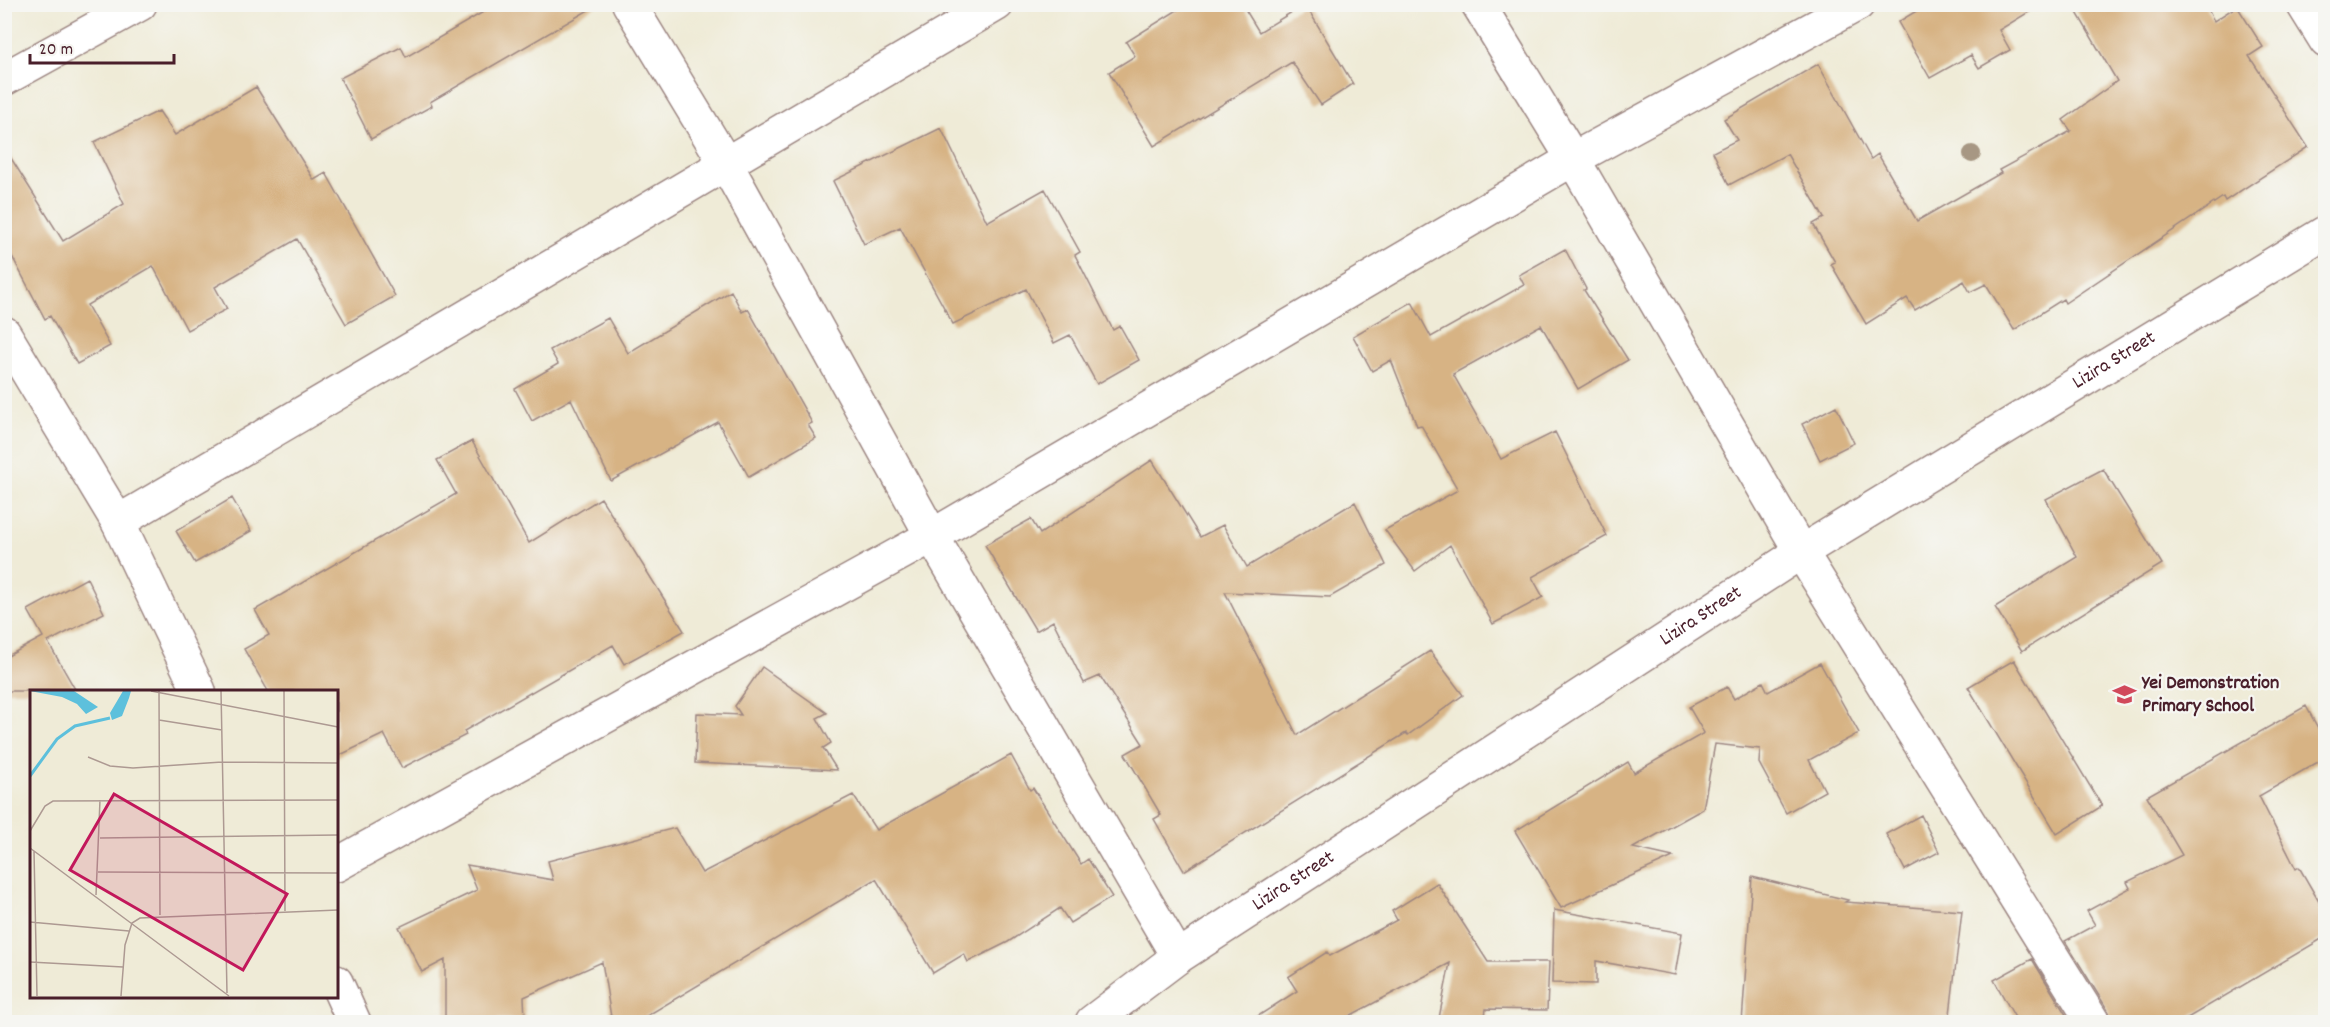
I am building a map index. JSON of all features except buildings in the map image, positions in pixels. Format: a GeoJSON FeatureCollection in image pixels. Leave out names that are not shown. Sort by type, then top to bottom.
{"type":"FeatureCollection","features":[{"type":"Feature","properties":{"kind":"street"},"geometry":{"type":"LineString","coordinates":[[4,79],[140,4]]}},
{"type":"Feature","properties":{"kind":"street"},"geometry":{"type":"LineString","coordinates":[[629,4],[726,164],[932,536],[1178,957]]}},
{"type":"Feature","properties":{"kind":"street"},"geometry":{"type":"LineString","coordinates":[[118,522],[998,4]]}},
{"type":"Feature","properties":{"kind":"street"},"geometry":{"type":"LineString","coordinates":[[1478,4],[1572,159],[1801,552],[2093,1023]]}},
{"type":"Feature","properties":{"kind":"street"},"geometry":{"type":"LineString","coordinates":[[338,864],[932,536],[1572,159],[1858,4]]}},
{"type":"Feature","properties":{"kind":"street"},"geometry":{"type":"LineString","coordinates":[[2303,4],[2325,41]]}},
{"type":"Feature","properties":{"kind":"street","name":"Lizira Street"},"geometry":{"type":"LineString","coordinates":[[1092,1023],[1178,957],[1801,552],[2325,232]]}},
{"type":"Feature","properties":{"kind":"street"},"geometry":{"type":"LineString","coordinates":[[4,333],[118,522],[199,690]]}},
{"type":"Feature","properties":{"kind":"street"},"geometry":{"type":"LineString","coordinates":[[338,987],[354,1023]]}},
{"type":"Feature","properties":{"kind":"place","name":"Yei Demonstration Primary School"},"geometry":{"type":"Point","coordinates":[2124,695]}}]}
